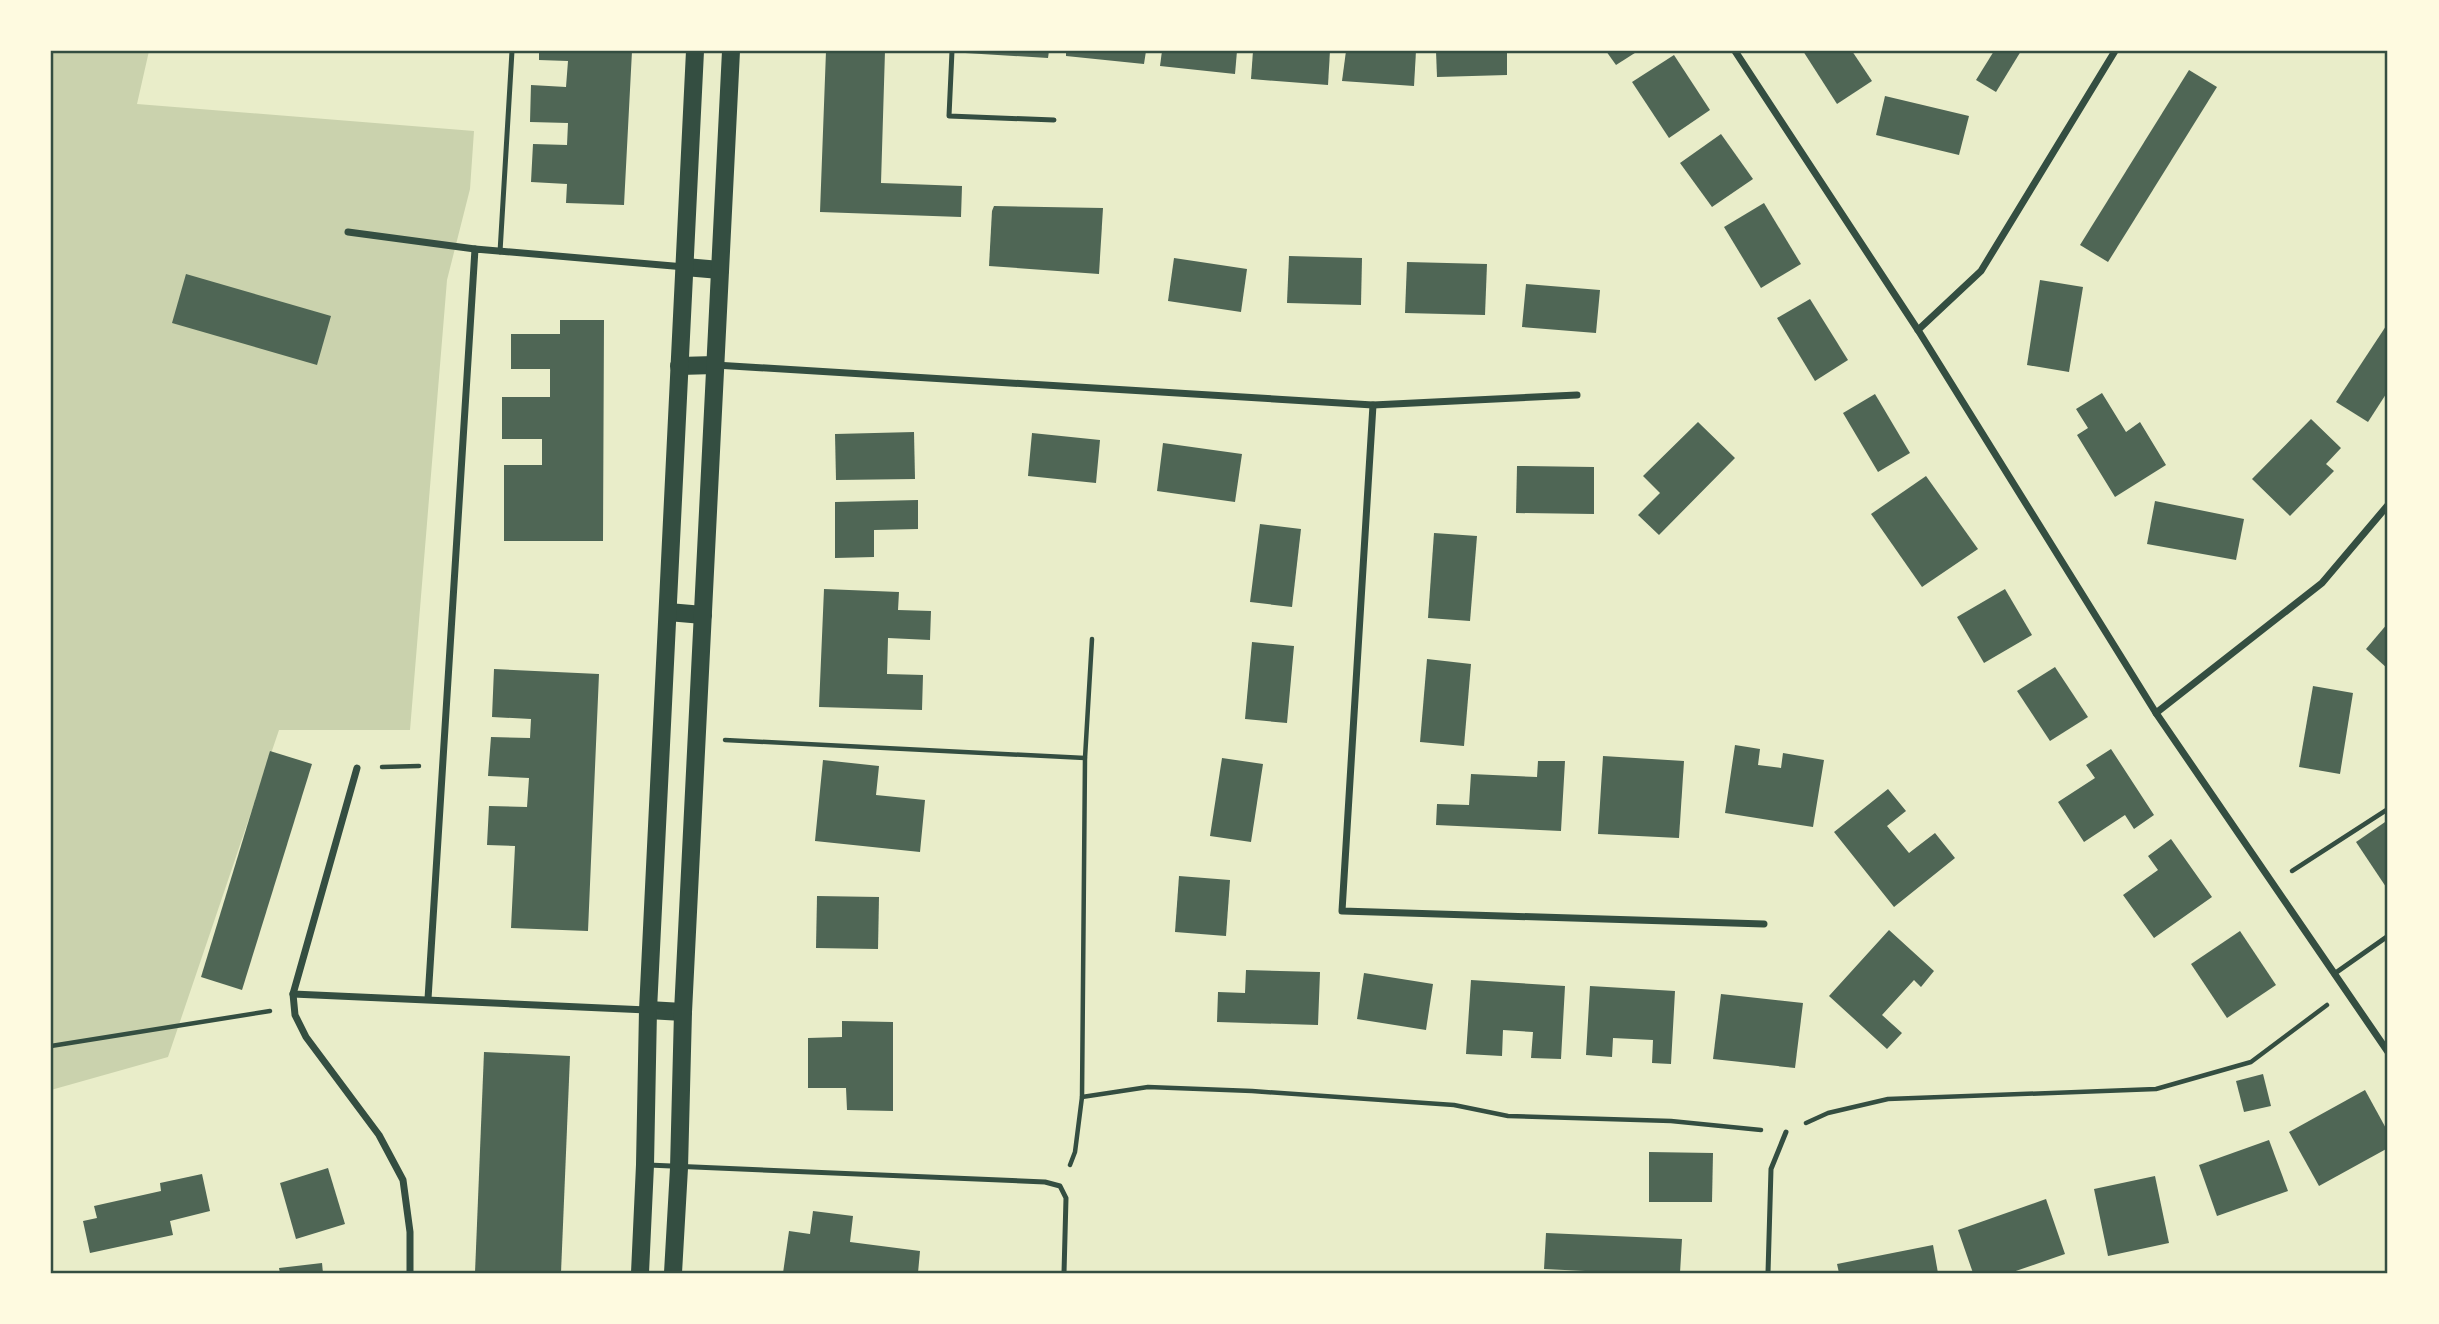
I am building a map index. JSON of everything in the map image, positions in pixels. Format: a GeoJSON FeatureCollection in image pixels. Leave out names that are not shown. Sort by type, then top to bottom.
{"type":"FeatureCollection","features":[{"type":"Feature","properties":{"kind":"main road"},"geometry":{"type":"LineString","coordinates":[[640,1273],[648,1010],[695,51]]}},
{"type":"Feature","properties":{"kind":"main road"},"geometry":{"type":"LineString","coordinates":[[673,1273],[683,1012],[731,51]]}},
{"type":"Feature","properties":{"kind":"main road"},"geometry":{"type":"LineString","coordinates":[[685,267],[720,270]]}},
{"type":"Feature","properties":{"kind":"main road"},"geometry":{"type":"LineString","coordinates":[[679,366],[715,365]]}},
{"type":"Feature","properties":{"kind":"main road"},"geometry":{"type":"LineString","coordinates":[[668,612],[703,615]]}},
{"type":"Feature","properties":{"kind":"main road"},"geometry":{"type":"LineString","coordinates":[[648,1010],[683,1012]]}},
{"type":"Feature","properties":{"kind":"street"},"geometry":{"type":"LineString","coordinates":[[1735,51],[1918,330],[2157,713],[2388,1052]]}},
{"type":"Feature","properties":{"kind":"street"},"geometry":{"type":"LineString","coordinates":[[1918,330],[1981,271],[2115,51]]}},
{"type":"Feature","properties":{"kind":"street"},"geometry":{"type":"LineString","coordinates":[[348,232],[475,249],[685,267]]}},
{"type":"Feature","properties":{"kind":"street"},"geometry":{"type":"LineString","coordinates":[[428,999],[475,249]]}},
{"type":"Feature","properties":{"kind":"street"},"geometry":{"type":"LineString","coordinates":[[715,365],[1373,405],[1577,395]]}},
{"type":"Feature","properties":{"kind":"street"},"geometry":{"type":"LineString","coordinates":[[1373,405],[1342,911],[1764,924]]}},
{"type":"Feature","properties":{"kind":"street"},"geometry":{"type":"LineString","coordinates":[[2157,713],[2322,583],[2388,505]]}},
{"type":"Feature","properties":{"kind":"street"},"geometry":{"type":"LineString","coordinates":[[357,768],[293,994],[295,1015],[306,1037],[379,1135],[403,1180],[410,1232],[410,1273]]}},
{"type":"Feature","properties":{"kind":"street"},"geometry":{"type":"LineString","coordinates":[[293,994],[648,1010]]}},
{"type":"Feature","properties":{"kind":"lane"},"geometry":{"type":"LineString","coordinates":[[500,251],[512,51]]}},
{"type":"Feature","properties":{"kind":"lane"},"geometry":{"type":"LineString","coordinates":[[952,51],[948,116],[1054,120]]}},
{"type":"Feature","properties":{"kind":"lane"},"geometry":{"type":"LineString","coordinates":[[2334,974],[2388,936]]}},
{"type":"Feature","properties":{"kind":"lane"},"geometry":{"type":"LineString","coordinates":[[1768,1273],[1771,1169],[1786,1132]]}},
{"type":"Feature","properties":{"kind":"lane"},"geometry":{"type":"LineString","coordinates":[[645,1165],[1045,1182],[1060,1186],[1066,1198],[1064,1273]]}},
{"type":"Feature","properties":{"kind":"path"},"geometry":{"type":"LineString","coordinates":[[1060,1186],[1075,1152],[1082,1097],[1085,758],[1092,639]]}},
{"type":"Feature","properties":{"kind":"path"},"geometry":{"type":"LineString","coordinates":[[696,739],[1085,758]]}},
{"type":"Feature","properties":{"kind":"path"},"geometry":{"type":"LineString","coordinates":[[357,768],[442,765]]}},
{"type":"Feature","properties":{"kind":"path"},"geometry":{"type":"LineString","coordinates":[[2273,883],[2388,809]]}},
{"type":"Feature","properties":{"kind":"path"},"geometry":{"type":"LineString","coordinates":[[1082,1097],[1148,1087],[1252,1091],[1454,1105],[1508,1116],[1671,1121],[1786,1132],[1828,1113],[1888,1099],[2156,1089],[2251,1062],[2346,991]]}},
{"type":"Feature","properties":{"kind":"path"},"geometry":{"type":"LineString","coordinates":[[51,1046],[295,1007]]}},
{"type":"Feature","properties":{"kind":"green space"},"geometry":{"type":"Polygon","coordinates":[[[51,51],[149,51],[137,104],[474,131],[470,189],[447,280],[410,730],[279,730],[168,1057],[51,1090],[51,51]]]}},
{"type":"Feature","properties":{"kind":"building"},"geometry":{"type":"Polygon","coordinates":[[[539,51],[632,51],[624,205],[566,203],[567,184],[531,182],[533,144],[567,145],[568,123],[530,122],[531,85],[566,87],[568,61],[539,60],[539,51]]]}},
{"type":"Feature","properties":{"kind":"building"},"geometry":{"type":"Polygon","coordinates":[[[826,51],[885,51],[881,183],[962,186],[961,217],[820,212],[826,51]]]}},
{"type":"Feature","properties":{"kind":"building"},"geometry":{"type":"Polygon","coordinates":[[[965,51],[1049,51],[1048,58],[965,51]]]}},
{"type":"Feature","properties":{"kind":"building"},"geometry":{"type":"Polygon","coordinates":[[[1066,51],[1146,51],[1144,64],[1066,56],[1066,51]]]}},
{"type":"Feature","properties":{"kind":"building"},"geometry":{"type":"Polygon","coordinates":[[[1162,51],[1237,51],[1235,74],[1160,66],[1162,51]]]}},
{"type":"Feature","properties":{"kind":"building"},"geometry":{"type":"Polygon","coordinates":[[[1253,51],[1330,51],[1328,85],[1251,79],[1253,51]]]}},
{"type":"Feature","properties":{"kind":"building"},"geometry":{"type":"Polygon","coordinates":[[[1346,51],[1416,51],[1414,86],[1342,81],[1346,51]]]}},
{"type":"Feature","properties":{"kind":"building"},"geometry":{"type":"Polygon","coordinates":[[[1436,51],[1507,51],[1507,75],[1437,77],[1436,51]]]}},
{"type":"Feature","properties":{"kind":"building"},"geometry":{"type":"Polygon","coordinates":[[[1606,51],[1638,51],[1616,65],[1606,51]]]}},
{"type":"Feature","properties":{"kind":"building"},"geometry":{"type":"Polygon","coordinates":[[[1803,51],[1852,51],[1872,81],[1837,104],[1803,51]]]}},
{"type":"Feature","properties":{"kind":"building"},"geometry":{"type":"Polygon","coordinates":[[[1994,51],[2021,51],[1996,92],[1976,80],[1994,51]]]}},
{"type":"Feature","properties":{"kind":"building"},"geometry":{"type":"Polygon","coordinates":[[[1674,55],[1710,110],[1669,138],[1632,82],[1674,55]]]}},
{"type":"Feature","properties":{"kind":"building"},"geometry":{"type":"Polygon","coordinates":[[[2189,70],[2217,87],[2108,262],[2080,245],[2189,70]]]}},
{"type":"Feature","properties":{"kind":"building"},"geometry":{"type":"Polygon","coordinates":[[[1885,96],[1969,116],[1959,155],[1876,135],[1885,96]]]}},
{"type":"Feature","properties":{"kind":"building"},"geometry":{"type":"Polygon","coordinates":[[[1721,134],[1753,179],[1712,207],[1680,163],[1721,134]]]}},
{"type":"Feature","properties":{"kind":"building"},"geometry":{"type":"Polygon","coordinates":[[[1764,203],[1801,264],[1761,288],[1724,227],[1764,203]]]}},
{"type":"Feature","properties":{"kind":"building"},"geometry":{"type":"Polygon","coordinates":[[[994,206],[1103,208],[1099,274],[989,266],[994,206]]]}},
{"type":"Feature","properties":{"kind":"building"},"geometry":{"type":"Polygon","coordinates":[[[1289,256],[1362,258],[1361,305],[1287,303],[1289,256]]]}},
{"type":"Feature","properties":{"kind":"building"},"geometry":{"type":"Polygon","coordinates":[[[1174,258],[1247,269],[1241,312],[1168,301],[1174,258]]]}},
{"type":"Feature","properties":{"kind":"building"},"geometry":{"type":"Polygon","coordinates":[[[1407,262],[1487,264],[1485,315],[1405,313],[1407,262]]]}},
{"type":"Feature","properties":{"kind":"building"},"geometry":{"type":"Polygon","coordinates":[[[186,274],[331,316],[317,365],[172,323],[186,274]]]}},
{"type":"Feature","properties":{"kind":"building"},"geometry":{"type":"Polygon","coordinates":[[[2040,280],[2083,287],[2069,372],[2027,365],[2040,280]]]}},
{"type":"Feature","properties":{"kind":"building"},"geometry":{"type":"Polygon","coordinates":[[[1526,284],[1600,290],[1596,333],[1522,327],[1526,284]]]}},
{"type":"Feature","properties":{"kind":"building"},"geometry":{"type":"Polygon","coordinates":[[[1810,299],[1848,360],[1815,381],[1777,318],[1810,299]]]}},
{"type":"Feature","properties":{"kind":"building"},"geometry":{"type":"Polygon","coordinates":[[[560,320],[604,320],[603,541],[504,541],[504,465],[542,465],[542,439],[502,439],[502,397],[550,397],[550,369],[511,369],[511,334],[560,334],[560,320]]]}},
{"type":"Feature","properties":{"kind":"building"},"geometry":{"type":"Polygon","coordinates":[[[2388,323],[2388,391],[2368,422],[2336,402],[2388,323]]]}},
{"type":"Feature","properties":{"kind":"building"},"geometry":{"type":"Polygon","coordinates":[[[2102,393],[2126,432],[2140,422],[2166,465],[2115,497],[2077,435],[2088,428],[2076,409],[2102,393]]]}},
{"type":"Feature","properties":{"kind":"building"},"geometry":{"type":"Polygon","coordinates":[[[1875,394],[1910,453],[1878,472],[1843,413],[1875,394]]]}},
{"type":"Feature","properties":{"kind":"building"},"geometry":{"type":"Polygon","coordinates":[[[2311,419],[2341,448],[2326,464],[2334,471],[2290,516],[2252,479],[2311,419]]]}},
{"type":"Feature","properties":{"kind":"building"},"geometry":{"type":"Polygon","coordinates":[[[1698,422],[1735,458],[1659,535],[1638,515],[1660,493],[1643,476],[1698,422]]]}},
{"type":"Feature","properties":{"kind":"building"},"geometry":{"type":"Polygon","coordinates":[[[914,432],[915,479],[836,480],[835,434],[914,432]]]}},
{"type":"Feature","properties":{"kind":"building"},"geometry":{"type":"Polygon","coordinates":[[[1032,433],[1100,440],[1096,483],[1028,476],[1032,433]]]}},
{"type":"Feature","properties":{"kind":"building"},"geometry":{"type":"Polygon","coordinates":[[[1163,443],[1242,454],[1235,502],[1157,491],[1163,443]]]}},
{"type":"Feature","properties":{"kind":"building"},"geometry":{"type":"Polygon","coordinates":[[[1517,466],[1594,467],[1594,514],[1516,513],[1517,466]]]}},
{"type":"Feature","properties":{"kind":"building"},"geometry":{"type":"Polygon","coordinates":[[[1926,476],[1978,549],[1922,587],[1871,514],[1926,476]]]}},
{"type":"Feature","properties":{"kind":"building"},"geometry":{"type":"Polygon","coordinates":[[[918,500],[918,529],[874,530],[874,557],[835,558],[835,502],[918,500]]]}},
{"type":"Feature","properties":{"kind":"building"},"geometry":{"type":"Polygon","coordinates":[[[2155,501],[2244,519],[2236,560],[2147,544],[2155,501]]]}},
{"type":"Feature","properties":{"kind":"building"},"geometry":{"type":"Polygon","coordinates":[[[1260,524],[1301,529],[1292,607],[1250,602],[1260,524]]]}},
{"type":"Feature","properties":{"kind":"building"},"geometry":{"type":"Polygon","coordinates":[[[1434,533],[1477,536],[1470,621],[1428,618],[1434,533]]]}},
{"type":"Feature","properties":{"kind":"building"},"geometry":{"type":"Polygon","coordinates":[[[824,589],[899,592],[898,610],[931,611],[930,640],[888,638],[887,674],[923,675],[922,710],[819,707],[824,589]]]}},
{"type":"Feature","properties":{"kind":"building"},"geometry":{"type":"Polygon","coordinates":[[[2005,589],[2032,635],[1984,663],[1957,617],[2005,589]]]}},
{"type":"Feature","properties":{"kind":"building"},"geometry":{"type":"Polygon","coordinates":[[[2388,623],[2388,669],[2366,649],[2388,623]]]}},
{"type":"Feature","properties":{"kind":"building"},"geometry":{"type":"Polygon","coordinates":[[[1252,642],[1294,646],[1287,723],[1245,719],[1252,642]]]}},
{"type":"Feature","properties":{"kind":"building"},"geometry":{"type":"Polygon","coordinates":[[[1427,659],[1471,664],[1464,746],[1420,742],[1427,659]]]}},
{"type":"Feature","properties":{"kind":"building"},"geometry":{"type":"Polygon","coordinates":[[[2055,667],[2088,717],[2050,741],[2017,691],[2055,667]]]}},
{"type":"Feature","properties":{"kind":"building"},"geometry":{"type":"Polygon","coordinates":[[[494,669],[599,674],[588,931],[511,928],[515,846],[487,845],[489,806],[527,807],[529,778],[488,776],[491,737],[530,738],[531,719],[492,717],[494,669]]]}},
{"type":"Feature","properties":{"kind":"building"},"geometry":{"type":"Polygon","coordinates":[[[2313,686],[2353,693],[2340,774],[2299,767],[2313,686]]]}},
{"type":"Feature","properties":{"kind":"building"},"geometry":{"type":"Polygon","coordinates":[[[1735,745],[1760,749],[1758,765],[1781,768],[1783,753],[1824,760],[1813,827],[1725,813],[1735,745]]]}},
{"type":"Feature","properties":{"kind":"building"},"geometry":{"type":"Polygon","coordinates":[[[2111,749],[2154,815],[2134,829],[2125,815],[2084,842],[2058,802],[2095,778],[2086,765],[2111,749]]]}},
{"type":"Feature","properties":{"kind":"building"},"geometry":{"type":"Polygon","coordinates":[[[270,751],[312,764],[242,990],[201,977],[270,751]]]}},
{"type":"Feature","properties":{"kind":"building"},"geometry":{"type":"Polygon","coordinates":[[[1603,756],[1684,761],[1679,838],[1598,834],[1603,756]]]}},
{"type":"Feature","properties":{"kind":"building"},"geometry":{"type":"Polygon","coordinates":[[[1222,758],[1263,764],[1251,842],[1210,836],[1222,758]]]}},
{"type":"Feature","properties":{"kind":"building"},"geometry":{"type":"Polygon","coordinates":[[[823,760],[879,766],[876,795],[925,800],[920,852],[815,841],[823,760]]]}},
{"type":"Feature","properties":{"kind":"building"},"geometry":{"type":"Polygon","coordinates":[[[1538,761],[1565,761],[1561,831],[1436,825],[1437,804],[1469,805],[1471,774],[1537,777],[1538,761]]]}},
{"type":"Feature","properties":{"kind":"building"},"geometry":{"type":"Polygon","coordinates":[[[1888,789],[1906,811],[1887,826],[1909,853],[1935,833],[1955,858],[1894,907],[1834,832],[1888,789]]]}},
{"type":"Feature","properties":{"kind":"building"},"geometry":{"type":"Polygon","coordinates":[[[2388,820],[2388,890],[2356,842],[2388,820]]]}},
{"type":"Feature","properties":{"kind":"building"},"geometry":{"type":"Polygon","coordinates":[[[2171,839],[2212,897],[2154,938],[2123,895],[2158,870],[2148,856],[2171,839]]]}},
{"type":"Feature","properties":{"kind":"building"},"geometry":{"type":"Polygon","coordinates":[[[1179,876],[1230,880],[1226,936],[1175,932],[1179,876]]]}},
{"type":"Feature","properties":{"kind":"building"},"geometry":{"type":"Polygon","coordinates":[[[817,896],[879,897],[878,949],[816,948],[817,896]]]}},
{"type":"Feature","properties":{"kind":"building"},"geometry":{"type":"Polygon","coordinates":[[[1889,930],[1934,971],[1921,987],[1914,980],[1882,1015],[1902,1033],[1887,1049],[1829,996],[1889,930]]]}},
{"type":"Feature","properties":{"kind":"building"},"geometry":{"type":"Polygon","coordinates":[[[2240,931],[2276,985],[2227,1018],[2191,964],[2240,931]]]}},
{"type":"Feature","properties":{"kind":"building"},"geometry":{"type":"Polygon","coordinates":[[[1246,970],[1320,972],[1318,1025],[1217,1022],[1218,992],[1245,993],[1246,970]]]}},
{"type":"Feature","properties":{"kind":"building"},"geometry":{"type":"Polygon","coordinates":[[[1364,973],[1433,984],[1426,1030],[1357,1019],[1364,973]]]}},
{"type":"Feature","properties":{"kind":"building"},"geometry":{"type":"Polygon","coordinates":[[[1471,980],[1565,986],[1561,1059],[1531,1058],[1533,1032],[1503,1030],[1502,1056],[1466,1054],[1471,980]]]}},
{"type":"Feature","properties":{"kind":"building"},"geometry":{"type":"Polygon","coordinates":[[[1590,986],[1675,991],[1671,1064],[1652,1063],[1653,1040],[1613,1038],[1612,1057],[1586,1055],[1590,986]]]}},
{"type":"Feature","properties":{"kind":"building"},"geometry":{"type":"Polygon","coordinates":[[[1721,994],[1803,1003],[1795,1068],[1713,1059],[1721,994]]]}},
{"type":"Feature","properties":{"kind":"building"},"geometry":{"type":"Polygon","coordinates":[[[842,1021],[893,1022],[893,1111],[847,1110],[846,1088],[808,1088],[808,1038],[842,1037],[842,1021]]]}},
{"type":"Feature","properties":{"kind":"building"},"geometry":{"type":"Polygon","coordinates":[[[484,1052],[570,1056],[561,1273],[475,1273],[484,1052]]]}},
{"type":"Feature","properties":{"kind":"building"},"geometry":{"type":"Polygon","coordinates":[[[2263,1074],[2271,1106],[2244,1112],[2236,1081],[2263,1074]]]}},
{"type":"Feature","properties":{"kind":"building"},"geometry":{"type":"Polygon","coordinates":[[[2365,1090],[2388,1132],[2388,1148],[2319,1186],[2289,1132],[2365,1090]]]}},
{"type":"Feature","properties":{"kind":"building"},"geometry":{"type":"Polygon","coordinates":[[[2269,1140],[2288,1191],[2217,1216],[2199,1165],[2269,1140]]]}},
{"type":"Feature","properties":{"kind":"building"},"geometry":{"type":"Polygon","coordinates":[[[1649,1152],[1713,1153],[1712,1202],[1649,1202],[1649,1152]]]}},
{"type":"Feature","properties":{"kind":"building"},"geometry":{"type":"Polygon","coordinates":[[[328,1168],[345,1224],[296,1239],[280,1183],[328,1168]]]}},
{"type":"Feature","properties":{"kind":"building"},"geometry":{"type":"Polygon","coordinates":[[[202,1174],[210,1211],[170,1221],[173,1235],[90,1253],[83,1221],[97,1218],[94,1206],[161,1191],[160,1183],[202,1174]]]}},
{"type":"Feature","properties":{"kind":"building"},"geometry":{"type":"Polygon","coordinates":[[[2155,1176],[2169,1243],[2108,1256],[2094,1189],[2155,1176]]]}},
{"type":"Feature","properties":{"kind":"building"},"geometry":{"type":"Polygon","coordinates":[[[2046,1199],[2065,1254],[2010,1273],[1973,1273],[1958,1230],[2046,1199]]]}},
{"type":"Feature","properties":{"kind":"building"},"geometry":{"type":"Polygon","coordinates":[[[813,1211],[853,1216],[850,1242],[920,1251],[918,1273],[783,1273],[789,1231],[810,1234],[813,1211]]]}},
{"type":"Feature","properties":{"kind":"building"},"geometry":{"type":"Polygon","coordinates":[[[1546,1233],[1682,1239],[1680,1273],[1585,1273],[1544,1269],[1546,1233]]]}},
{"type":"Feature","properties":{"kind":"building"},"geometry":{"type":"Polygon","coordinates":[[[1933,1245],[1938,1273],[1839,1273],[1837,1264],[1933,1245]]]}},
{"type":"Feature","properties":{"kind":"building"},"geometry":{"type":"Polygon","coordinates":[[[322,1263],[323,1273],[280,1273],[279,1268],[322,1263]]]}}]}
